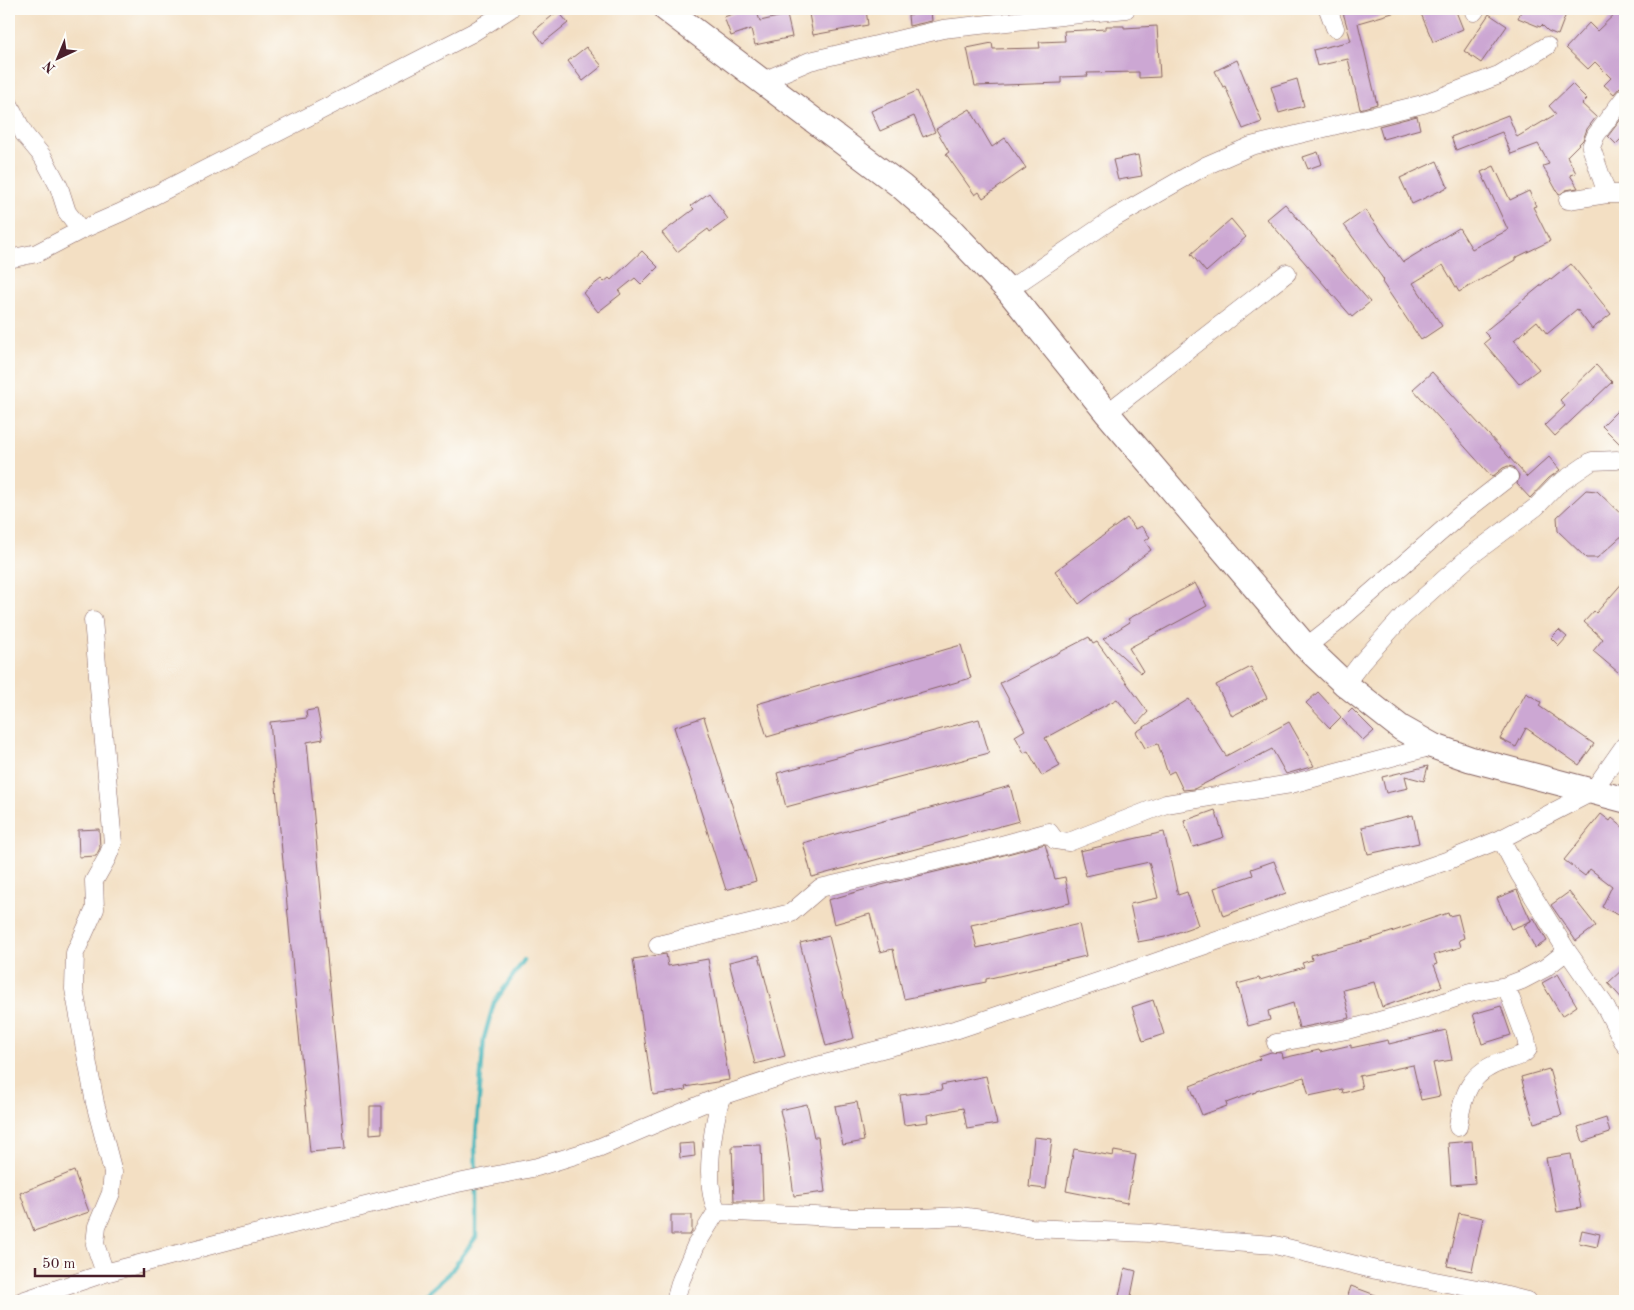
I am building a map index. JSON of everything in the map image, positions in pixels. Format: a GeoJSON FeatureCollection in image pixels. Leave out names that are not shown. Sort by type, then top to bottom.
{"type":"FeatureCollection","features":[{"type":"Feature","properties":{"kind":"main road"},"geometry":{"type":"LineString","coordinates":[[666,9],[901,186],[950,229],[1008,290],[1107,413],[1306,647],[1345,684],[1401,728],[1433,746],[1470,759],[1625,800]]}},
{"type":"Feature","properties":{"kind":"street"},"geometry":{"type":"LineString","coordinates":[[9,259],[37,253],[81,230],[122,212],[472,33],[510,9]]}},
{"type":"Feature","properties":{"kind":"street"},"geometry":{"type":"LineString","coordinates":[[763,81],[810,61],[943,29],[1126,9]]}},
{"type":"Feature","properties":{"kind":"street"},"geometry":{"type":"LineString","coordinates":[[1328,9],[1335,28]]}},
{"type":"Feature","properties":{"kind":"street"},"geometry":{"type":"LineString","coordinates":[[1008,290],[1114,218],[1204,166],[1252,146],[1423,104],[1499,76],[1547,46]]}},
{"type":"Feature","properties":{"kind":"street"},"geometry":{"type":"LineString","coordinates":[[1606,194],[1591,147],[1596,135],[1625,97]]}},
{"type":"Feature","properties":{"kind":"street"},"geometry":{"type":"LineString","coordinates":[[9,104],[24,134],[43,157],[59,187],[67,212],[81,230]]}},
{"type":"Feature","properties":{"kind":"street"},"geometry":{"type":"LineString","coordinates":[[1568,200],[1606,194],[1625,194]]}},
{"type":"Feature","properties":{"kind":"street"},"geometry":{"type":"LineString","coordinates":[[1107,413],[1287,273]]}},
{"type":"Feature","properties":{"kind":"street"},"geometry":{"type":"LineString","coordinates":[[1345,684],[1403,616],[1469,557],[1536,507],[1557,485],[1592,461],[1617,460]]}},
{"type":"Feature","properties":{"kind":"street"},"geometry":{"type":"LineString","coordinates":[[1306,647],[1460,515],[1509,477]]}},
{"type":"Feature","properties":{"kind":"street"},"geometry":{"type":"LineString","coordinates":[[93,620],[113,844],[94,881],[95,909],[76,953],[74,990],[95,1103],[113,1172],[111,1193],[97,1226],[95,1244],[106,1273]]}},
{"type":"Feature","properties":{"kind":"street"},"geometry":{"type":"LineString","coordinates":[[22,1301],[106,1273],[326,1215],[453,1184],[537,1167],[598,1148],[721,1096],[798,1070],[958,1029],[1145,966],[1449,860],[1500,839],[1592,792],[1625,745]]}},
{"type":"Feature","properties":{"kind":"street"},"geometry":{"type":"LineString","coordinates":[[658,945],[791,913],[820,888],[987,849],[1049,832],[1055,840],[1069,842],[1166,804],[1291,784],[1433,746]]}},
{"type":"Feature","properties":{"kind":"street"},"geometry":{"type":"LineString","coordinates":[[1500,839],[1567,951],[1604,1004],[1625,1045]]}},
{"type":"Feature","properties":{"kind":"street"},"geometry":{"type":"LineString","coordinates":[[1276,1043],[1346,1030],[1426,1008],[1470,993],[1506,986],[1544,968],[1567,951]]}},
{"type":"Feature","properties":{"kind":"street"},"geometry":{"type":"LineString","coordinates":[[1458,1127],[1460,1108],[1467,1088],[1482,1072],[1495,1064],[1523,1055],[1528,1049],[1506,986]]}},
{"type":"Feature","properties":{"kind":"street"},"geometry":{"type":"LineString","coordinates":[[717,1211],[712,1197],[711,1176],[713,1125],[721,1096]]}},
{"type":"Feature","properties":{"kind":"street"},"geometry":{"type":"LineString","coordinates":[[675,1301],[681,1280],[696,1245],[717,1211]]}},
{"type":"Feature","properties":{"kind":"street"},"geometry":{"type":"LineString","coordinates":[[717,1211],[853,1218],[958,1216],[1032,1228],[1150,1233],[1217,1241],[1275,1245],[1376,1270],[1483,1290],[1527,1301]]}},
{"type":"Feature","properties":{"kind":"building"},"geometry":{"type":"Polygon","coordinates":[[[746,9],[756,9],[760,21],[787,15],[792,37],[755,45],[751,29],[731,36],[724,17],[746,9]]]}},
{"type":"Feature","properties":{"kind":"building"},"geometry":{"type":"Polygon","coordinates":[[[835,9],[866,9],[868,25],[813,35],[809,14],[835,9]]]}},
{"type":"Feature","properties":{"kind":"building"},"geometry":{"type":"Polygon","coordinates":[[[1342,9],[1395,9],[1396,12],[1358,23],[1377,104],[1360,109],[1348,59],[1317,66],[1313,50],[1351,41],[1342,9]]]}},
{"type":"Feature","properties":{"kind":"building"},"geometry":{"type":"Polygon","coordinates":[[[1419,9],[1455,9],[1463,29],[1433,42],[1419,9]]]}},
{"type":"Feature","properties":{"kind":"building"},"geometry":{"type":"Polygon","coordinates":[[[1522,9],[1553,9],[1566,14],[1558,35],[1548,31],[1542,25],[1540,27],[1518,18],[1522,9]]]}},
{"type":"Feature","properties":{"kind":"building"},"geometry":{"type":"Polygon","coordinates":[[[1620,9],[1625,9],[1625,87],[1620,87],[1614,94],[1604,85],[1611,78],[1595,62],[1588,69],[1566,48],[1589,23],[1597,31],[1620,9]]]}},
{"type":"Feature","properties":{"kind":"building"},"geometry":{"type":"Polygon","coordinates":[[[558,11],[568,23],[543,43],[534,31],[558,11]]]}},
{"type":"Feature","properties":{"kind":"building"},"geometry":{"type":"Polygon","coordinates":[[[931,12],[932,21],[909,26],[908,15],[931,12]]]}},
{"type":"Feature","properties":{"kind":"building"},"geometry":{"type":"Polygon","coordinates":[[[1489,14],[1507,26],[1481,63],[1464,51],[1489,14]]]}},
{"type":"Feature","properties":{"kind":"building"},"geometry":{"type":"Polygon","coordinates":[[[1106,26],[1124,26],[1124,28],[1157,26],[1160,77],[1139,78],[1139,72],[1087,73],[1088,76],[1061,77],[1061,83],[975,86],[967,48],[992,43],[993,49],[1040,48],[1039,42],[1065,41],[1064,31],[1106,29],[1106,26]]]}},
{"type":"Feature","properties":{"kind":"building"},"geometry":{"type":"Polygon","coordinates":[[[586,47],[602,66],[583,81],[568,61],[586,47]]]}},
{"type":"Feature","properties":{"kind":"building"},"geometry":{"type":"Polygon","coordinates":[[[1237,60],[1262,122],[1243,129],[1225,86],[1223,87],[1215,71],[1237,60]]]}},
{"type":"Feature","properties":{"kind":"building"},"geometry":{"type":"Polygon","coordinates":[[[1297,79],[1304,106],[1279,113],[1271,87],[1297,79]]]}},
{"type":"Feature","properties":{"kind":"building"},"geometry":{"type":"Polygon","coordinates":[[[1572,84],[1587,99],[1582,104],[1596,117],[1587,129],[1583,140],[1567,156],[1576,173],[1570,175],[1578,188],[1566,190],[1559,195],[1543,166],[1549,164],[1538,144],[1511,154],[1502,132],[1456,150],[1451,137],[1508,115],[1517,137],[1556,114],[1549,106],[1572,84]]]}},
{"type":"Feature","properties":{"kind":"building"},"geometry":{"type":"Polygon","coordinates":[[[917,91],[935,132],[923,137],[914,116],[880,131],[871,111],[917,91]]]}},
{"type":"Feature","properties":{"kind":"building"},"geometry":{"type":"Polygon","coordinates":[[[970,109],[992,147],[1005,138],[1026,168],[983,198],[979,192],[975,195],[946,154],[949,152],[936,129],[970,109]]]}},
{"type":"Feature","properties":{"kind":"building"},"geometry":{"type":"Polygon","coordinates":[[[1625,114],[1625,135],[1616,144],[1608,136],[1625,114]]]}},
{"type":"Feature","properties":{"kind":"building"},"geometry":{"type":"Polygon","coordinates":[[[1417,116],[1420,129],[1383,139],[1379,126],[1417,116]]]}},
{"type":"Feature","properties":{"kind":"building"},"geometry":{"type":"Polygon","coordinates":[[[1318,152],[1322,164],[1308,169],[1303,157],[1318,152]]]}},
{"type":"Feature","properties":{"kind":"building"},"geometry":{"type":"Polygon","coordinates":[[[1138,155],[1142,176],[1118,180],[1113,160],[1138,155]]]}},
{"type":"Feature","properties":{"kind":"building"},"geometry":{"type":"Polygon","coordinates":[[[1437,161],[1448,187],[1412,204],[1400,178],[1437,161]]]}},
{"type":"Feature","properties":{"kind":"building"},"geometry":{"type":"Polygon","coordinates":[[[1494,166],[1510,200],[1529,191],[1536,206],[1533,207],[1550,241],[1515,258],[1515,260],[1459,292],[1443,265],[1413,283],[1442,326],[1421,340],[1382,282],[1384,280],[1344,225],[1365,210],[1403,262],[1459,228],[1472,249],[1508,230],[1481,172],[1494,166]]]}},
{"type":"Feature","properties":{"kind":"building"},"geometry":{"type":"Polygon","coordinates":[[[709,193],[728,219],[710,232],[708,229],[677,252],[662,233],[694,209],[691,206],[709,193]]]}},
{"type":"Feature","properties":{"kind":"building"},"geometry":{"type":"Polygon","coordinates":[[[1285,204],[1370,302],[1352,317],[1267,219],[1285,204]]]}},
{"type":"Feature","properties":{"kind":"building"},"geometry":{"type":"Polygon","coordinates":[[[1231,219],[1246,237],[1206,272],[1191,254],[1231,219]]]}},
{"type":"Feature","properties":{"kind":"building"},"geometry":{"type":"Polygon","coordinates":[[[642,251],[658,267],[641,284],[635,278],[619,291],[621,294],[598,312],[583,293],[601,279],[604,282],[609,278],[611,280],[642,251]]]}},
{"type":"Feature","properties":{"kind":"building"},"geometry":{"type":"Polygon","coordinates":[[[1571,264],[1611,314],[1592,329],[1577,309],[1547,334],[1537,321],[1514,340],[1539,369],[1519,384],[1484,343],[1490,338],[1484,332],[1550,278],[1551,280],[1571,264]]]}},
{"type":"Feature","properties":{"kind":"building"},"geometry":{"type":"Polygon","coordinates":[[[1596,365],[1612,382],[1555,436],[1545,425],[1565,406],[1560,400],[1596,365]]]}},
{"type":"Feature","properties":{"kind":"building"},"geometry":{"type":"Polygon","coordinates":[[[1432,372],[1527,477],[1549,457],[1560,470],[1549,478],[1530,498],[1517,484],[1519,475],[1513,467],[1503,468],[1492,477],[1413,389],[1432,372]]]}},
{"type":"Feature","properties":{"kind":"building"},"geometry":{"type":"Polygon","coordinates":[[[1625,403],[1625,449],[1602,426],[1625,403]]]}},
{"type":"Feature","properties":{"kind":"building"},"geometry":{"type":"Polygon","coordinates":[[[1586,490],[1597,491],[1625,518],[1625,533],[1597,558],[1586,558],[1558,531],[1557,517],[1586,490]]]}},
{"type":"Feature","properties":{"kind":"building"},"geometry":{"type":"Polygon","coordinates":[[[1127,518],[1135,529],[1141,526],[1150,537],[1145,541],[1151,550],[1079,604],[1055,571],[1127,518]]]}},
{"type":"Feature","properties":{"kind":"building"},"geometry":{"type":"Polygon","coordinates":[[[1625,580],[1625,678],[1593,651],[1603,639],[1584,622],[1594,611],[1596,613],[1625,580]]]}},
{"type":"Feature","properties":{"kind":"building"},"geometry":{"type":"Polygon","coordinates":[[[1195,583],[1207,606],[1129,648],[1143,671],[1141,673],[1103,639],[1130,622],[1128,619],[1195,583]]]}},
{"type":"Feature","properties":{"kind":"building"},"geometry":{"type":"Polygon","coordinates":[[[1559,630],[1567,637],[1559,646],[1551,638],[1559,630]]]}},
{"type":"Feature","properties":{"kind":"building"},"geometry":{"type":"Polygon","coordinates":[[[1089,637],[1093,644],[1097,642],[1148,712],[1137,724],[1117,699],[1045,738],[1060,766],[1042,776],[1028,751],[1024,753],[1015,736],[1025,730],[1000,683],[1089,637]]]}},
{"type":"Feature","properties":{"kind":"building"},"geometry":{"type":"Polygon","coordinates":[[[961,645],[971,678],[767,737],[757,704],[961,645]]]}},
{"type":"Feature","properties":{"kind":"building"},"geometry":{"type":"Polygon","coordinates":[[[1251,667],[1267,698],[1232,716],[1216,685],[1251,667]]]}},
{"type":"Feature","properties":{"kind":"building"},"geometry":{"type":"Polygon","coordinates":[[[1318,692],[1341,717],[1330,728],[1306,703],[1318,692]]]}},
{"type":"Feature","properties":{"kind":"building"},"geometry":{"type":"Polygon","coordinates":[[[1526,693],[1541,702],[1539,706],[1594,744],[1579,765],[1526,728],[1516,747],[1500,739],[1526,693]]]}},
{"type":"Feature","properties":{"kind":"building"},"geometry":{"type":"Polygon","coordinates":[[[1189,699],[1226,756],[1289,722],[1314,766],[1286,774],[1272,749],[1194,789],[1183,790],[1174,771],[1168,774],[1158,744],[1145,748],[1136,732],[1189,699]]]}},
{"type":"Feature","properties":{"kind":"building"},"geometry":{"type":"Polygon","coordinates":[[[317,709],[323,739],[307,742],[345,1149],[310,1152],[270,722],[307,718],[306,711],[317,709]]]}},
{"type":"Feature","properties":{"kind":"building"},"geometry":{"type":"Polygon","coordinates":[[[1352,709],[1374,731],[1363,741],[1342,719],[1352,709]]]}},
{"type":"Feature","properties":{"kind":"building"},"geometry":{"type":"Polygon","coordinates":[[[704,717],[756,881],[726,890],[674,727],[704,717]]]}},
{"type":"Feature","properties":{"kind":"building"},"geometry":{"type":"Polygon","coordinates":[[[979,719],[989,753],[786,807],[777,773],[979,719]]]}},
{"type":"Feature","properties":{"kind":"building"},"geometry":{"type":"Polygon","coordinates":[[[1428,766],[1424,781],[1405,776],[1408,788],[1386,793],[1382,777],[1428,766]]]}},
{"type":"Feature","properties":{"kind":"building"},"geometry":{"type":"Polygon","coordinates":[[[1010,786],[1019,821],[812,877],[803,843],[1010,786]]]}},
{"type":"Feature","properties":{"kind":"building"},"geometry":{"type":"Polygon","coordinates":[[[1215,810],[1224,837],[1193,847],[1184,821],[1215,810]]]}},
{"type":"Feature","properties":{"kind":"building"},"geometry":{"type":"Polygon","coordinates":[[[1601,814],[1610,821],[1612,818],[1625,829],[1625,918],[1602,907],[1612,886],[1590,869],[1585,876],[1564,860],[1601,814]]]}},
{"type":"Feature","properties":{"kind":"building"},"geometry":{"type":"Polygon","coordinates":[[[1413,815],[1419,843],[1368,854],[1362,827],[1413,815]]]}},
{"type":"Feature","properties":{"kind":"building"},"geometry":{"type":"Polygon","coordinates":[[[99,829],[100,848],[96,856],[79,857],[78,830],[99,829]]]}},
{"type":"Feature","properties":{"kind":"building"},"geometry":{"type":"Polygon","coordinates":[[[1164,832],[1178,895],[1187,892],[1198,925],[1165,937],[1138,942],[1130,904],[1158,898],[1149,862],[1086,876],[1080,851],[1164,832]]]}},
{"type":"Feature","properties":{"kind":"building"},"geometry":{"type":"Polygon","coordinates":[[[1045,844],[1055,879],[1065,877],[1070,903],[971,925],[977,948],[1079,924],[1086,956],[986,979],[986,982],[904,999],[893,949],[880,952],[870,914],[834,924],[828,900],[1045,844]]]}},
{"type":"Feature","properties":{"kind":"building"},"geometry":{"type":"Polygon","coordinates":[[[1274,861],[1286,893],[1223,916],[1214,888],[1253,875],[1251,869],[1274,861]]]}},
{"type":"Feature","properties":{"kind":"building"},"geometry":{"type":"Polygon","coordinates":[[[1517,890],[1531,921],[1511,929],[1497,898],[1517,890]]]}},
{"type":"Feature","properties":{"kind":"building"},"geometry":{"type":"Polygon","coordinates":[[[1569,892],[1596,926],[1576,941],[1551,905],[1569,892]]]}},
{"type":"Feature","properties":{"kind":"building"},"geometry":{"type":"Polygon","coordinates":[[[1448,913],[1449,916],[1458,914],[1464,938],[1459,940],[1461,947],[1434,955],[1437,964],[1434,965],[1442,986],[1382,1007],[1374,982],[1343,990],[1350,1018],[1299,1028],[1293,1003],[1268,1011],[1270,1020],[1248,1026],[1237,984],[1259,978],[1260,980],[1304,967],[1302,963],[1312,960],[1311,955],[1367,940],[1448,913]]]}},
{"type":"Feature","properties":{"kind":"building"},"geometry":{"type":"Polygon","coordinates":[[[1534,918],[1547,941],[1535,948],[1524,926],[1534,918]]]}},
{"type":"Feature","properties":{"kind":"building"},"geometry":{"type":"Polygon","coordinates":[[[829,936],[854,1038],[826,1046],[800,943],[829,936]]]}},
{"type":"Feature","properties":{"kind":"building"},"geometry":{"type":"Polygon","coordinates":[[[666,954],[668,966],[708,959],[729,1080],[685,1087],[686,1090],[653,1095],[633,959],[666,954]]]}},
{"type":"Feature","properties":{"kind":"building"},"geometry":{"type":"Polygon","coordinates":[[[759,955],[785,1056],[755,1064],[729,962],[759,955]]]}},
{"type":"Feature","properties":{"kind":"building"},"geometry":{"type":"Polygon","coordinates":[[[1625,967],[1625,1002],[1608,983],[1625,967]]]}},
{"type":"Feature","properties":{"kind":"building"},"geometry":{"type":"Polygon","coordinates":[[[1558,974],[1577,1006],[1562,1016],[1542,983],[1558,974]]]}},
{"type":"Feature","properties":{"kind":"building"},"geometry":{"type":"Polygon","coordinates":[[[1153,1000],[1164,1034],[1143,1041],[1132,1007],[1153,1000]]]}},
{"type":"Feature","properties":{"kind":"building"},"geometry":{"type":"Polygon","coordinates":[[[1501,1006],[1511,1035],[1482,1044],[1473,1014],[1501,1006]]]}},
{"type":"Feature","properties":{"kind":"building"},"geometry":{"type":"Polygon","coordinates":[[[1446,1030],[1452,1060],[1433,1063],[1440,1096],[1421,1100],[1413,1065],[1359,1076],[1362,1088],[1343,1093],[1342,1089],[1309,1096],[1304,1077],[1256,1091],[1226,1103],[1227,1106],[1202,1115],[1190,1086],[1260,1059],[1259,1056],[1271,1052],[1282,1053],[1283,1058],[1319,1050],[1320,1052],[1351,1045],[1351,1048],[1388,1040],[1389,1044],[1446,1030]]]}},
{"type":"Feature","properties":{"kind":"building"},"geometry":{"type":"Polygon","coordinates":[[[1549,1069],[1562,1115],[1534,1123],[1521,1077],[1549,1069]]]}},
{"type":"Feature","properties":{"kind":"building"},"geometry":{"type":"Polygon","coordinates":[[[986,1076],[997,1124],[967,1129],[963,1108],[927,1115],[928,1122],[904,1125],[900,1095],[942,1090],[941,1085],[986,1076]]]}},
{"type":"Feature","properties":{"kind":"building"},"geometry":{"type":"Polygon","coordinates":[[[857,1102],[864,1141],[843,1145],[835,1106],[857,1102]]]}},
{"type":"Feature","properties":{"kind":"building"},"geometry":{"type":"Polygon","coordinates":[[[807,1104],[814,1137],[818,1137],[825,1192],[794,1196],[786,1136],[780,1110],[807,1104]]]}},
{"type":"Feature","properties":{"kind":"building"},"geometry":{"type":"Polygon","coordinates":[[[370,1106],[382,1106],[382,1133],[370,1134],[370,1106]]]}},
{"type":"Feature","properties":{"kind":"building"},"geometry":{"type":"Polygon","coordinates":[[[1606,1118],[1610,1133],[1583,1142],[1578,1127],[1606,1118]]]}},
{"type":"Feature","properties":{"kind":"building"},"geometry":{"type":"Polygon","coordinates":[[[1034,1137],[1052,1139],[1046,1189],[1029,1187],[1034,1137]]]}},
{"type":"Feature","properties":{"kind":"building"},"geometry":{"type":"Polygon","coordinates":[[[1472,1141],[1475,1183],[1451,1185],[1448,1143],[1472,1141]]]}},
{"type":"Feature","properties":{"kind":"building"},"geometry":{"type":"Polygon","coordinates":[[[694,1143],[695,1156],[680,1158],[679,1144],[694,1143]]]}},
{"type":"Feature","properties":{"kind":"building"},"geometry":{"type":"Polygon","coordinates":[[[761,1145],[763,1201],[734,1201],[732,1146],[761,1145]]]}},
{"type":"Feature","properties":{"kind":"building"},"geometry":{"type":"Polygon","coordinates":[[[1074,1149],[1113,1156],[1114,1151],[1136,1155],[1127,1203],[1066,1191],[1074,1149]]]}},
{"type":"Feature","properties":{"kind":"building"},"geometry":{"type":"Polygon","coordinates":[[[1571,1154],[1581,1208],[1557,1212],[1546,1158],[1571,1154]]]}},
{"type":"Feature","properties":{"kind":"building"},"geometry":{"type":"Polygon","coordinates":[[[74,1171],[89,1212],[34,1231],[20,1193],[74,1171]]]}},
{"type":"Feature","properties":{"kind":"building"},"geometry":{"type":"Polygon","coordinates":[[[1459,1213],[1483,1218],[1472,1271],[1447,1266],[1459,1213]]]}},
{"type":"Feature","properties":{"kind":"building"},"geometry":{"type":"Polygon","coordinates":[[[671,1215],[692,1215],[692,1231],[690,1235],[671,1235],[671,1215]]]}},
{"type":"Feature","properties":{"kind":"building"},"geometry":{"type":"Polygon","coordinates":[[[1582,1230],[1600,1234],[1597,1247],[1579,1243],[1582,1230]]]}},
{"type":"Feature","properties":{"kind":"building"},"geometry":{"type":"Polygon","coordinates":[[[1125,1268],[1136,1271],[1130,1301],[1118,1301],[1125,1268]]]}},
{"type":"Feature","properties":{"kind":"building"},"geometry":{"type":"Polygon","coordinates":[[[1351,1286],[1389,1300],[1389,1301],[1346,1301],[1351,1286]]]}},
{"type":"Feature","properties":{"kind":"waterway"},"geometry":{"type":"LineString","coordinates":[[476,1175],[475,1148],[484,1038],[494,1003],[524,960]]}},
{"type":"Feature","properties":{"kind":"waterway"},"geometry":{"type":"LineString","coordinates":[[418,1301],[449,1274],[476,1237],[476,1183]]}}]}
